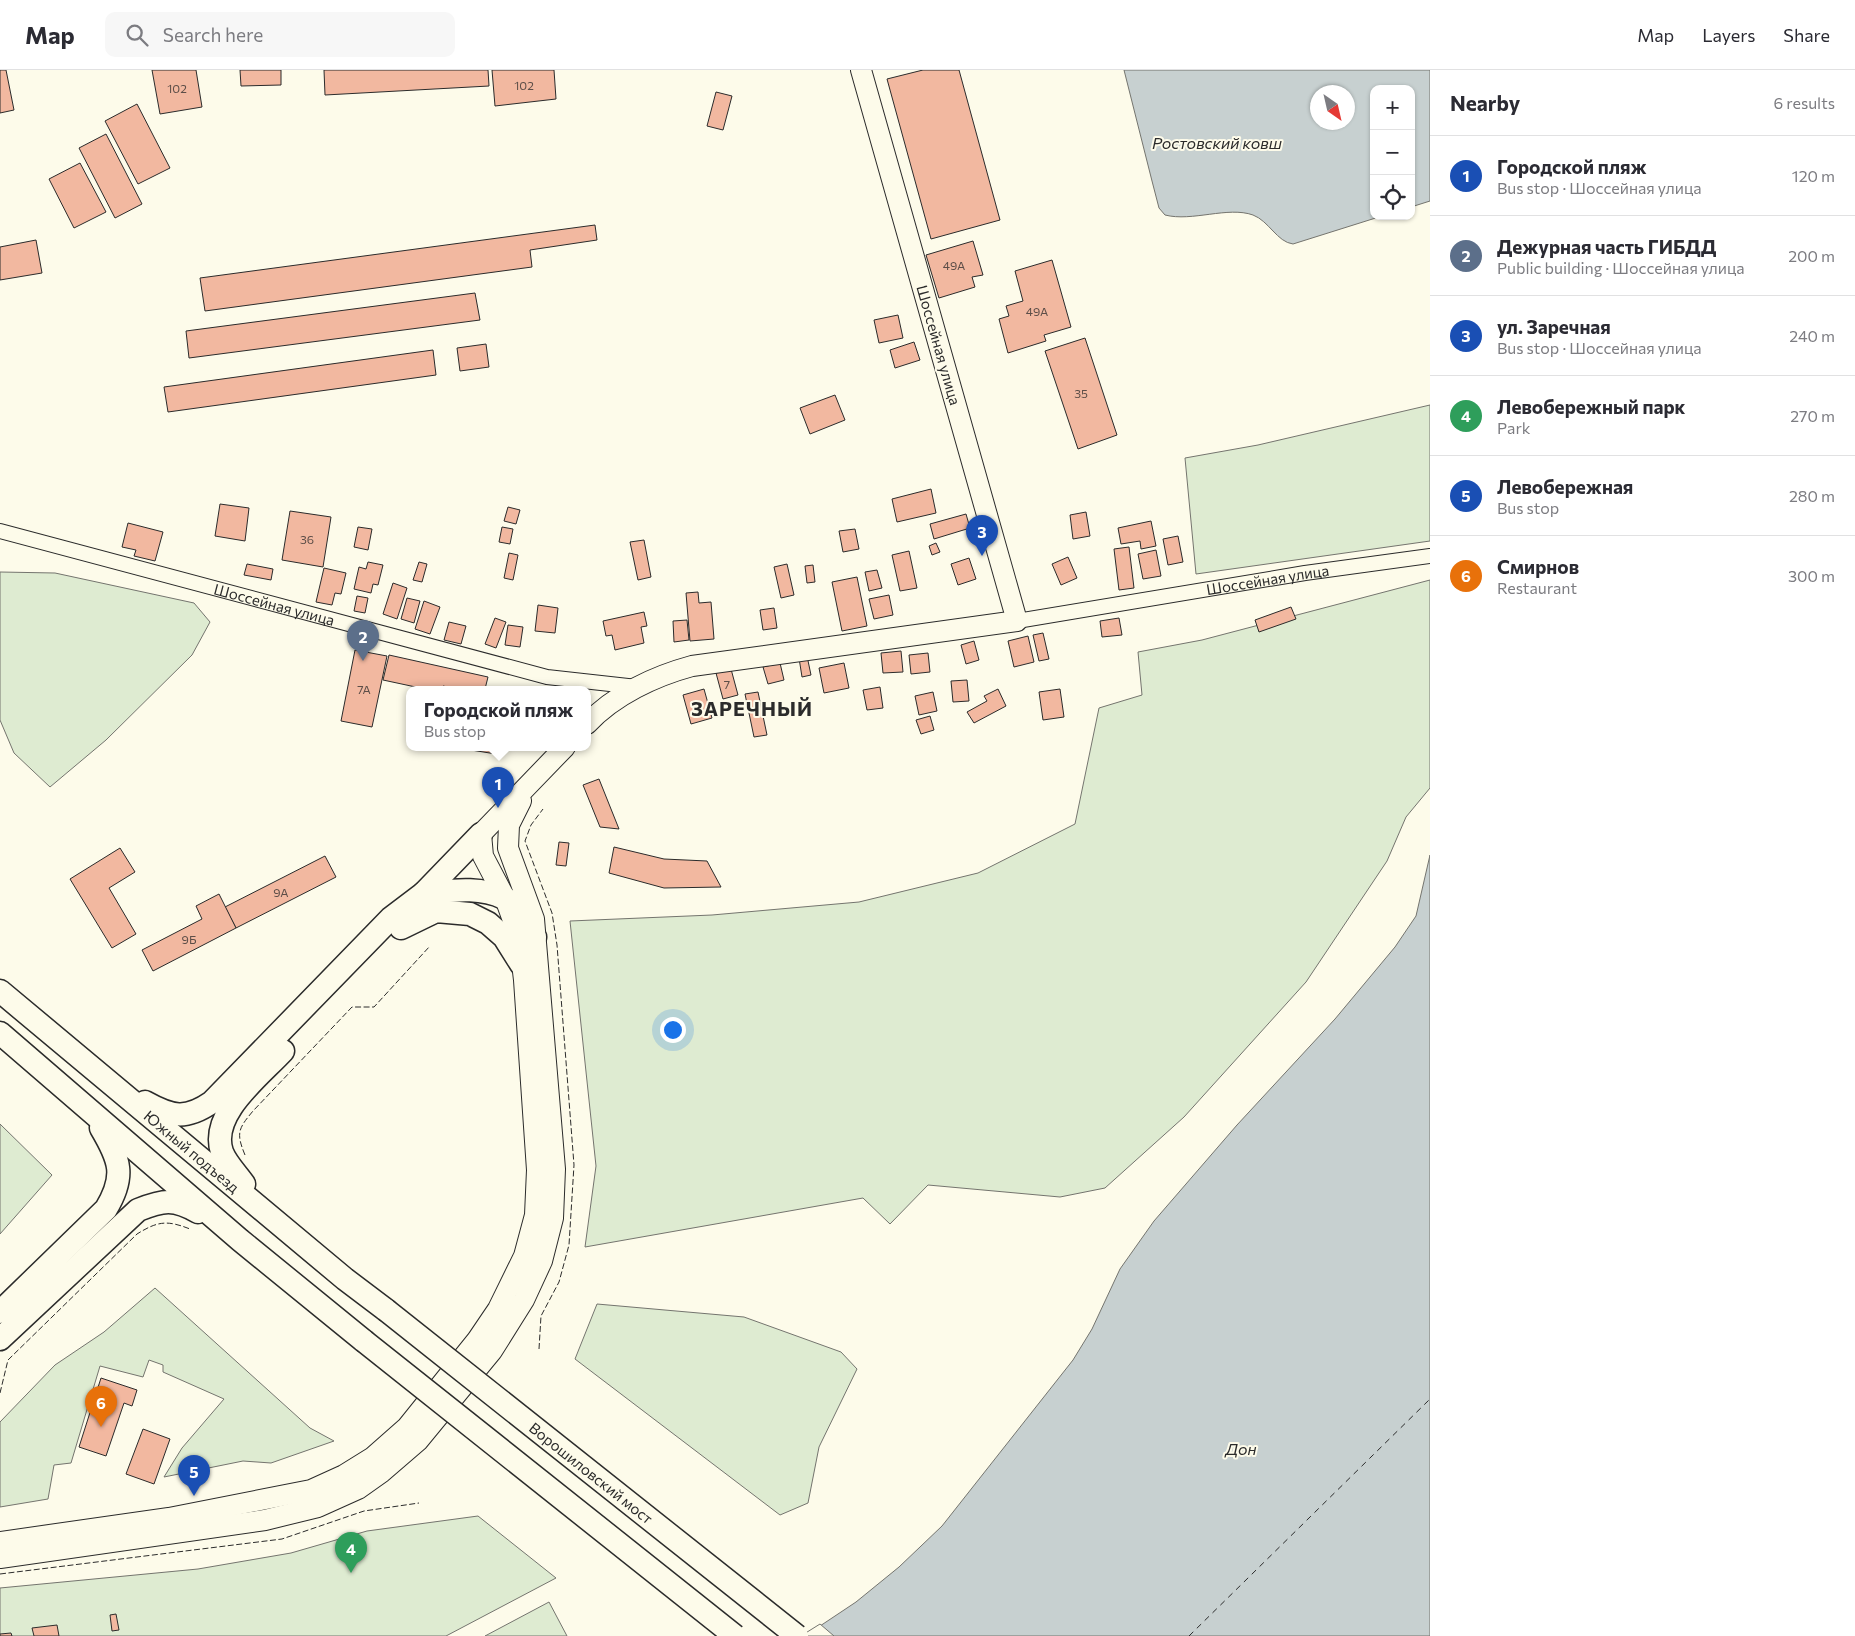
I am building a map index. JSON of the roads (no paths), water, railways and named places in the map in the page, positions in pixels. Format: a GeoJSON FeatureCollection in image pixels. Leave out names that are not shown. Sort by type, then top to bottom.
{"type":"FeatureCollection","features":[{"type":"Feature","properties":{"kind":"main road","name":"Шоссейная улица"},"geometry":{"type":"LineString","coordinates":[[591,720],[638,687],[665,674],[692,666],[1016,621],[861,70]]}},
{"type":"Feature","properties":{"kind":"main road"},"geometry":{"type":"LineString","coordinates":[[115,1087],[156,1108],[175,1115],[190,1114],[212,1102],[391,918],[424,893],[561,751]]}},
{"type":"Feature","properties":{"kind":"main road"},"geometry":{"type":"LineString","coordinates":[[0,1558],[256,1522],[318,1507],[358,1489],[382,1472],[418,1441],[492,1351],[524,1300],[542,1261],[553,1218],[556,1169],[534,919],[508,848],[509,825],[528,785]]}},
{"type":"Feature","properties":{"kind":"main road"},"geometry":{"type":"LineString","coordinates":[[0,1542],[169,1518],[311,1490],[344,1475],[373,1457],[407,1428],[455,1370],[498,1309],[524,1256],[533,1223],[537,1170],[519,937],[505,898],[483,856],[481,834]]}},
{"type":"Feature","properties":{"kind":"main road"},"geometry":{"type":"LineString","coordinates":[[424,893],[461,890],[505,898],[521,914],[535,937]]}},
{"type":"Feature","properties":{"kind":"main road"},"geometry":{"type":"LineString","coordinates":[[265,1213],[223,1154],[219,1133],[223,1120],[231,1106],[401,928],[424,893]]}},
{"type":"Feature","properties":{"kind":"main road"},"geometry":{"type":"LineString","coordinates":[[401,928],[436,912],[470,914],[488,923],[504,937],[521,964]]}},
{"type":"Feature","properties":{"kind":"main road","name":"Южный подъезд"},"geometry":{"type":"LineString","coordinates":[[0,991],[265,1213],[386,1310]]}},
{"type":"Feature","properties":{"kind":"main road"},"geometry":{"type":"LineString","coordinates":[[0,1033],[240,1240],[735,1636]]}},
{"type":"Feature","properties":{"kind":"main road"},"geometry":{"type":"LineString","coordinates":[[0,1312],[106,1209],[116,1193],[120,1172],[118,1160],[91,1113]]}},
{"type":"Feature","properties":{"kind":"main road"},"geometry":{"type":"LineString","coordinates":[[0,1339],[122,1223],[138,1210],[157,1202],[184,1204],[240,1240]]}},
{"type":"Feature","properties":{"kind":"main road","name":"Ворошиловский мост"},"geometry":{"type":"LineString","coordinates":[[386,1310],[797,1636]]}},
{"type":"Feature","properties":{"kind":"street","name":"Шоссейная улица"},"geometry":{"type":"LineString","coordinates":[[0,531],[547,677],[638,687]]}},
{"type":"Feature","properties":{"kind":"street","name":"Шоссейная улица"},"geometry":{"type":"LineString","coordinates":[[1016,621],[1305,573],[1430,556]]}},
{"type":"Feature","properties":{"kind":"water","name":"Ростовский ковш"},"geometry":{"type":"Polygon","coordinates":[[[1124,70],[1430,70],[1430,201],[1415,206],[1415,85],[1370,85],[1370,220],[1293,244],[1282,239],[1264,222],[1253,215],[1232,212],[1176,217],[1165,215],[1159,208],[1124,70]]]}},
{"type":"Feature","properties":{"kind":"water","name":"Дон"},"geometry":{"type":"Polygon","coordinates":[[[1430,855],[1430,1636],[805,1636],[856,1602],[899,1567],[942,1526],[1073,1360],[1092,1329],[1120,1269],[1154,1221],[1237,1125],[1335,1019],[1395,947],[1416,916],[1430,855]]]}},
{"type":"Feature","properties":{"kind":"place","name":"ул. Заречная"},"geometry":{"type":"Point","coordinates":[982,556]}},
{"type":"Feature","properties":{"kind":"place","name":"Дежурная часть ГИБДД"},"geometry":{"type":"Point","coordinates":[363,661]}},
{"type":"Feature","properties":{"kind":"place","name":"Городской пляж"},"geometry":{"type":"Point","coordinates":[498,808]}},
{"type":"Feature","properties":{"kind":"place","name":"Смирнов"},"geometry":{"type":"Point","coordinates":[101,1427]}},
{"type":"Feature","properties":{"kind":"place","name":"Левобережная"},"geometry":{"type":"Point","coordinates":[194,1496]}},
{"type":"Feature","properties":{"kind":"place","name":"Левобережный парк"},"geometry":{"type":"Point","coordinates":[351,1573]}},
{"type":"Feature","properties":{"kind":"district","name":"ЗАРЕЧНЫЙ"},"geometry":{"type":"Point","coordinates":[752,708]}}]}
